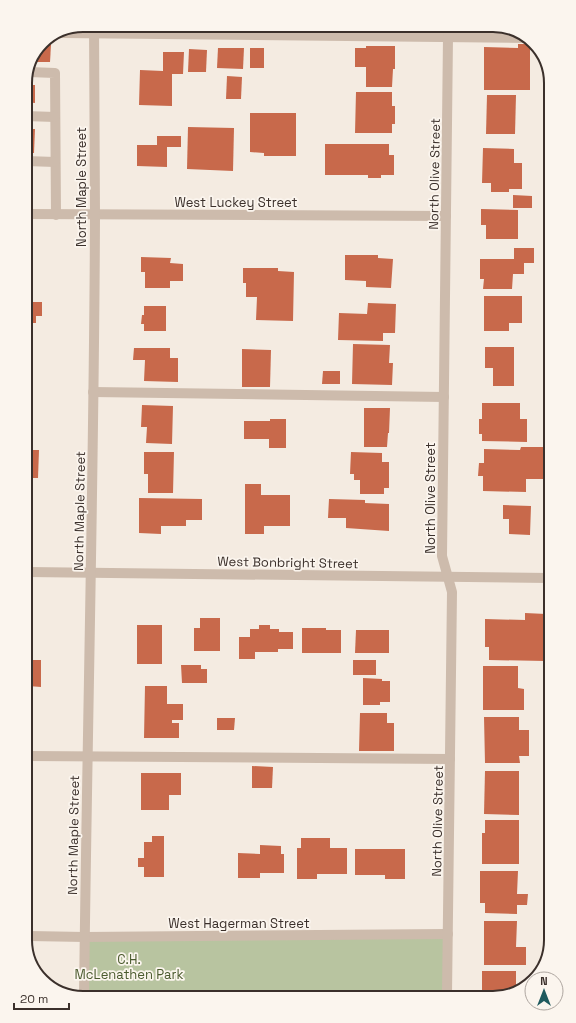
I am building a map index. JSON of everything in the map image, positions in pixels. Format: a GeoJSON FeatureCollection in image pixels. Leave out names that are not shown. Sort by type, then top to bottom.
{"type":"FeatureCollection","features":[{"type":"Feature","properties":{"kind":"street","name":"North Maple Street"},"geometry":{"type":"LineString","coordinates":[[84,991],[95,215],[94,32]]}},
{"type":"Feature","properties":{"kind":"street"},"geometry":{"type":"LineString","coordinates":[[195,32],[516,38]]}},
{"type":"Feature","properties":{"kind":"street","name":"North Olive Street"},"geometry":{"type":"LineString","coordinates":[[448,991],[452,592],[442,556],[449,32]]}},
{"type":"Feature","properties":{"kind":"street"},"geometry":{"type":"LineString","coordinates":[[34,72],[55,73],[56,215]]}},
{"type":"Feature","properties":{"kind":"street"},"geometry":{"type":"LineString","coordinates":[[32,116],[55,117]]}},
{"type":"Feature","properties":{"kind":"street"},"geometry":{"type":"LineString","coordinates":[[32,162],[55,162]]}},
{"type":"Feature","properties":{"kind":"street","name":"West Luckey Street"},"geometry":{"type":"LineString","coordinates":[[32,214],[446,216]]}},
{"type":"Feature","properties":{"kind":"street"},"geometry":{"type":"LineString","coordinates":[[93,392],[444,397]]}},
{"type":"Feature","properties":{"kind":"street","name":"West Bonbright Street"},"geometry":{"type":"LineString","coordinates":[[32,572],[544,578]]}},
{"type":"Feature","properties":{"kind":"street"},"geometry":{"type":"LineString","coordinates":[[32,756],[450,759]]}},
{"type":"Feature","properties":{"kind":"street","name":"West Hagerman Street"},"geometry":{"type":"LineString","coordinates":[[32,936],[85,937],[448,934]]}},
{"type":"Feature","properties":{"kind":"green space","name":"C.H. McLenathen Park"},"geometry":{"type":"Polygon","coordinates":[[[448,934],[447,991],[84,991],[85,937],[448,934]]]}},
{"type":"Feature","properties":{"kind":"building"},"geometry":{"type":"Polygon","coordinates":[[[518,44],[525,44],[530,48],[530,90],[484,90],[484,47],[518,48],[518,44]]]}},
{"type":"Feature","properties":{"kind":"building"},"geometry":{"type":"Polygon","coordinates":[[[51,45],[50,62],[37,62],[47,47],[51,45]]]}},
{"type":"Feature","properties":{"kind":"building"},"geometry":{"type":"Polygon","coordinates":[[[366,46],[395,46],[395,69],[393,69],[392,87],[366,87],[366,67],[355,67],[355,48],[366,48],[366,46]]]}},
{"type":"Feature","properties":{"kind":"building"},"geometry":{"type":"Polygon","coordinates":[[[218,48],[244,48],[243,69],[217,68],[218,48]]]}},
{"type":"Feature","properties":{"kind":"building"},"geometry":{"type":"Polygon","coordinates":[[[250,48],[264,48],[264,68],[250,68],[250,48]]]}},
{"type":"Feature","properties":{"kind":"building"},"geometry":{"type":"Polygon","coordinates":[[[189,49],[207,50],[206,72],[188,72],[189,49]]]}},
{"type":"Feature","properties":{"kind":"building"},"geometry":{"type":"Polygon","coordinates":[[[163,52],[184,52],[183,74],[172,74],[172,106],[139,105],[140,70],[163,71],[163,52]]]}},
{"type":"Feature","properties":{"kind":"building"},"geometry":{"type":"Polygon","coordinates":[[[227,76],[242,77],[241,99],[226,99],[227,76]]]}},
{"type":"Feature","properties":{"kind":"building"},"geometry":{"type":"Polygon","coordinates":[[[32,85],[35,85],[35,103],[32,103],[32,85]]]}},
{"type":"Feature","properties":{"kind":"building"},"geometry":{"type":"Polygon","coordinates":[[[356,92],[392,92],[392,106],[395,106],[395,124],[392,124],[392,133],[355,133],[356,92]]]}},
{"type":"Feature","properties":{"kind":"building"},"geometry":{"type":"Polygon","coordinates":[[[487,95],[516,95],[515,134],[486,134],[487,95]]]}},
{"type":"Feature","properties":{"kind":"building"},"geometry":{"type":"Polygon","coordinates":[[[250,113],[296,113],[296,156],[264,156],[264,153],[250,152],[250,113]]]}},
{"type":"Feature","properties":{"kind":"building"},"geometry":{"type":"Polygon","coordinates":[[[188,127],[234,128],[233,171],[187,169],[188,127]]]}},
{"type":"Feature","properties":{"kind":"building"},"geometry":{"type":"Polygon","coordinates":[[[32,129],[35,129],[34,153],[32,153],[32,129]]]}},
{"type":"Feature","properties":{"kind":"building"},"geometry":{"type":"Polygon","coordinates":[[[157,136],[181,136],[181,147],[167,147],[167,167],[137,166],[137,145],[157,145],[157,136]]]}},
{"type":"Feature","properties":{"kind":"building"},"geometry":{"type":"Polygon","coordinates":[[[325,144],[389,144],[389,155],[394,155],[394,175],[381,175],[381,178],[368,178],[368,175],[325,175],[325,144]]]}},
{"type":"Feature","properties":{"kind":"building"},"geometry":{"type":"Polygon","coordinates":[[[483,148],[514,149],[514,163],[522,163],[522,189],[509,189],[509,192],[491,192],[491,183],[482,183],[483,148]]]}},
{"type":"Feature","properties":{"kind":"building"},"geometry":{"type":"Polygon","coordinates":[[[513,195],[532,196],[532,208],[513,208],[513,195]]]}},
{"type":"Feature","properties":{"kind":"building"},"geometry":{"type":"Polygon","coordinates":[[[481,209],[518,210],[518,239],[486,239],[486,225],[481,225],[481,209]]]}},
{"type":"Feature","properties":{"kind":"building"},"geometry":{"type":"Polygon","coordinates":[[[514,248],[534,248],[534,263],[524,263],[524,274],[513,274],[512,289],[483,289],[484,279],[480,279],[480,259],[514,259],[514,248]]]}},
{"type":"Feature","properties":{"kind":"building"},"geometry":{"type":"Polygon","coordinates":[[[345,255],[378,255],[378,258],[393,259],[391,288],[366,287],[366,281],[345,280],[345,255]]]}},
{"type":"Feature","properties":{"kind":"building"},"geometry":{"type":"Polygon","coordinates":[[[141,257],[171,258],[170,263],[183,264],[183,281],[170,281],[170,288],[145,288],[145,272],[141,272],[141,257]]]}},
{"type":"Feature","properties":{"kind":"building"},"geometry":{"type":"Polygon","coordinates":[[[243,268],[278,268],[278,271],[294,272],[293,321],[256,320],[257,297],[246,297],[246,283],[243,283],[243,268]]]}},
{"type":"Feature","properties":{"kind":"building"},"geometry":{"type":"Polygon","coordinates":[[[484,296],[522,296],[522,323],[509,323],[509,331],[484,331],[484,296]]]}},
{"type":"Feature","properties":{"kind":"building"},"geometry":{"type":"Polygon","coordinates":[[[32,302],[42,302],[42,316],[36,316],[36,323],[32,323],[32,302]]]}},
{"type":"Feature","properties":{"kind":"building"},"geometry":{"type":"Polygon","coordinates":[[[368,303],[396,304],[395,333],[383,333],[383,341],[338,340],[339,313],[367,314],[368,303]]]}},
{"type":"Feature","properties":{"kind":"building"},"geometry":{"type":"Polygon","coordinates":[[[144,306],[166,306],[166,331],[144,331],[144,324],[141,324],[142,315],[144,315],[144,306]]]}},
{"type":"Feature","properties":{"kind":"building"},"geometry":{"type":"Polygon","coordinates":[[[353,344],[390,345],[389,363],[393,363],[392,385],[352,384],[353,344]]]}},
{"type":"Feature","properties":{"kind":"building"},"geometry":{"type":"Polygon","coordinates":[[[485,347],[514,347],[514,386],[493,386],[493,368],[485,368],[485,347]]]}},
{"type":"Feature","properties":{"kind":"building"},"geometry":{"type":"Polygon","coordinates":[[[134,348],[170,348],[170,358],[178,358],[178,382],[144,381],[145,360],[133,360],[134,348]]]}},
{"type":"Feature","properties":{"kind":"building"},"geometry":{"type":"Polygon","coordinates":[[[242,349],[271,350],[270,387],[242,387],[242,349]]]}},
{"type":"Feature","properties":{"kind":"building"},"geometry":{"type":"Polygon","coordinates":[[[323,371],[340,371],[340,384],[322,384],[323,371]]]}},
{"type":"Feature","properties":{"kind":"building"},"geometry":{"type":"Polygon","coordinates":[[[482,403],[520,403],[520,419],[527,419],[527,442],[482,441],[482,434],[479,434],[479,419],[482,419],[482,403]]]}},
{"type":"Feature","properties":{"kind":"building"},"geometry":{"type":"Polygon","coordinates":[[[142,405],[173,406],[172,444],[146,443],[147,427],[141,427],[142,405]]]}},
{"type":"Feature","properties":{"kind":"building"},"geometry":{"type":"Polygon","coordinates":[[[364,408],[390,408],[387,447],[364,447],[364,408]]]}},
{"type":"Feature","properties":{"kind":"building"},"geometry":{"type":"Polygon","coordinates":[[[270,419],[286,419],[286,448],[269,448],[269,439],[244,439],[244,421],[270,421],[270,419]]]}},
{"type":"Feature","properties":{"kind":"building"},"geometry":{"type":"Polygon","coordinates":[[[521,447],[543,447],[544,479],[526,479],[526,492],[483,491],[483,476],[478,476],[479,463],[484,463],[484,449],[520,450],[521,447]]]}},
{"type":"Feature","properties":{"kind":"building"},"geometry":{"type":"Polygon","coordinates":[[[32,450],[39,450],[38,478],[32,478],[32,450]]]}},
{"type":"Feature","properties":{"kind":"building"},"geometry":{"type":"Polygon","coordinates":[[[144,452],[174,452],[173,493],[148,493],[148,474],[144,474],[144,452]]]}},
{"type":"Feature","properties":{"kind":"building"},"geometry":{"type":"Polygon","coordinates":[[[351,452],[382,453],[382,462],[389,462],[389,488],[384,488],[384,494],[360,494],[360,480],[354,480],[354,474],[350,474],[351,452]]]}},
{"type":"Feature","properties":{"kind":"building"},"geometry":{"type":"Polygon","coordinates":[[[245,484],[261,484],[261,495],[290,495],[290,526],[264,526],[264,534],[245,534],[245,484]]]}},
{"type":"Feature","properties":{"kind":"building"},"geometry":{"type":"Polygon","coordinates":[[[139,498],[202,499],[202,520],[186,520],[186,526],[161,526],[161,534],[139,533],[139,498]]]}},
{"type":"Feature","properties":{"kind":"building"},"geometry":{"type":"Polygon","coordinates":[[[329,499],[365,500],[365,503],[389,504],[389,531],[346,528],[346,518],[328,518],[329,499]]]}},
{"type":"Feature","properties":{"kind":"building"},"geometry":{"type":"Polygon","coordinates":[[[503,505],[531,506],[530,535],[509,534],[509,519],[503,519],[503,505]]]}},
{"type":"Feature","properties":{"kind":"building"},"geometry":{"type":"Polygon","coordinates":[[[525,613],[544,614],[544,661],[489,660],[489,647],[485,647],[485,619],[525,620],[525,613]]]}},
{"type":"Feature","properties":{"kind":"building"},"geometry":{"type":"Polygon","coordinates":[[[200,618],[220,618],[220,651],[194,651],[194,628],[200,628],[200,618]]]}},
{"type":"Feature","properties":{"kind":"building"},"geometry":{"type":"Polygon","coordinates":[[[137,625],[162,625],[162,664],[137,664],[137,625]]]}},
{"type":"Feature","properties":{"kind":"building"},"geometry":{"type":"Polygon","coordinates":[[[259,625],[270,625],[270,629],[279,629],[279,632],[293,632],[293,649],[278,649],[278,652],[255,652],[255,659],[239,659],[239,637],[250,637],[250,629],[259,629],[259,625]]]}},
{"type":"Feature","properties":{"kind":"building"},"geometry":{"type":"Polygon","coordinates":[[[302,628],[326,628],[326,630],[341,630],[341,653],[302,653],[302,628]]]}},
{"type":"Feature","properties":{"kind":"building"},"geometry":{"type":"Polygon","coordinates":[[[356,630],[389,630],[389,653],[355,653],[356,630]]]}},
{"type":"Feature","properties":{"kind":"building"},"geometry":{"type":"Polygon","coordinates":[[[32,660],[41,660],[41,687],[32,686],[32,660]]]}},
{"type":"Feature","properties":{"kind":"building"},"geometry":{"type":"Polygon","coordinates":[[[353,660],[376,660],[376,675],[353,675],[353,660]]]}},
{"type":"Feature","properties":{"kind":"building"},"geometry":{"type":"Polygon","coordinates":[[[181,665],[201,665],[201,669],[207,669],[207,683],[182,683],[181,665]]]}},
{"type":"Feature","properties":{"kind":"building"},"geometry":{"type":"Polygon","coordinates":[[[483,666],[518,666],[518,688],[524,689],[524,710],[483,710],[483,666]]]}},
{"type":"Feature","properties":{"kind":"building"},"geometry":{"type":"Polygon","coordinates":[[[363,678],[390,681],[390,702],[380,702],[380,705],[363,705],[363,678]]]}},
{"type":"Feature","properties":{"kind":"building"},"geometry":{"type":"Polygon","coordinates":[[[145,686],[167,686],[167,704],[183,704],[183,720],[172,720],[172,723],[179,723],[179,738],[144,738],[145,686]]]}},
{"type":"Feature","properties":{"kind":"building"},"geometry":{"type":"Polygon","coordinates":[[[360,713],[387,713],[387,723],[394,723],[394,751],[359,751],[360,713]]]}},
{"type":"Feature","properties":{"kind":"building"},"geometry":{"type":"Polygon","coordinates":[[[484,717],[519,717],[519,730],[529,730],[529,756],[519,756],[520,763],[485,763],[484,717]]]}},
{"type":"Feature","properties":{"kind":"building"},"geometry":{"type":"Polygon","coordinates":[[[217,718],[235,718],[234,730],[217,730],[217,718]]]}},
{"type":"Feature","properties":{"kind":"building"},"geometry":{"type":"Polygon","coordinates":[[[252,766],[273,767],[272,788],[252,788],[252,766]]]}},
{"type":"Feature","properties":{"kind":"building"},"geometry":{"type":"Polygon","coordinates":[[[485,771],[519,771],[519,815],[484,814],[485,771]]]}},
{"type":"Feature","properties":{"kind":"building"},"geometry":{"type":"Polygon","coordinates":[[[141,773],[181,773],[181,795],[169,795],[169,810],[141,810],[141,773]]]}},
{"type":"Feature","properties":{"kind":"building"},"geometry":{"type":"Polygon","coordinates":[[[485,820],[519,820],[519,864],[482,864],[482,833],[485,833],[485,820]]]}},
{"type":"Feature","properties":{"kind":"building"},"geometry":{"type":"Polygon","coordinates":[[[152,836],[164,836],[164,877],[144,877],[144,867],[138,867],[138,858],[144,858],[144,842],[152,842],[152,836]]]}},
{"type":"Feature","properties":{"kind":"building"},"geometry":{"type":"Polygon","coordinates":[[[301,838],[330,838],[330,848],[347,848],[347,874],[317,874],[317,879],[297,879],[297,848],[301,848],[301,838]]]}},
{"type":"Feature","properties":{"kind":"building"},"geometry":{"type":"Polygon","coordinates":[[[260,845],[281,846],[281,854],[284,854],[284,873],[260,873],[260,878],[238,878],[238,853],[260,854],[260,845]]]}},
{"type":"Feature","properties":{"kind":"building"},"geometry":{"type":"Polygon","coordinates":[[[355,849],[405,849],[405,879],[385,879],[385,875],[355,875],[355,849]]]}},
{"type":"Feature","properties":{"kind":"building"},"geometry":{"type":"Polygon","coordinates":[[[480,871],[518,871],[517,894],[528,894],[527,905],[517,905],[517,914],[485,913],[485,903],[480,903],[480,871]]]}},
{"type":"Feature","properties":{"kind":"building"},"geometry":{"type":"Polygon","coordinates":[[[484,921],[517,921],[516,947],[526,947],[526,965],[484,965],[484,921]]]}},
{"type":"Feature","properties":{"kind":"building"},"geometry":{"type":"Polygon","coordinates":[[[482,971],[516,971],[516,985],[503,990],[482,991],[482,971]]]}}]}
